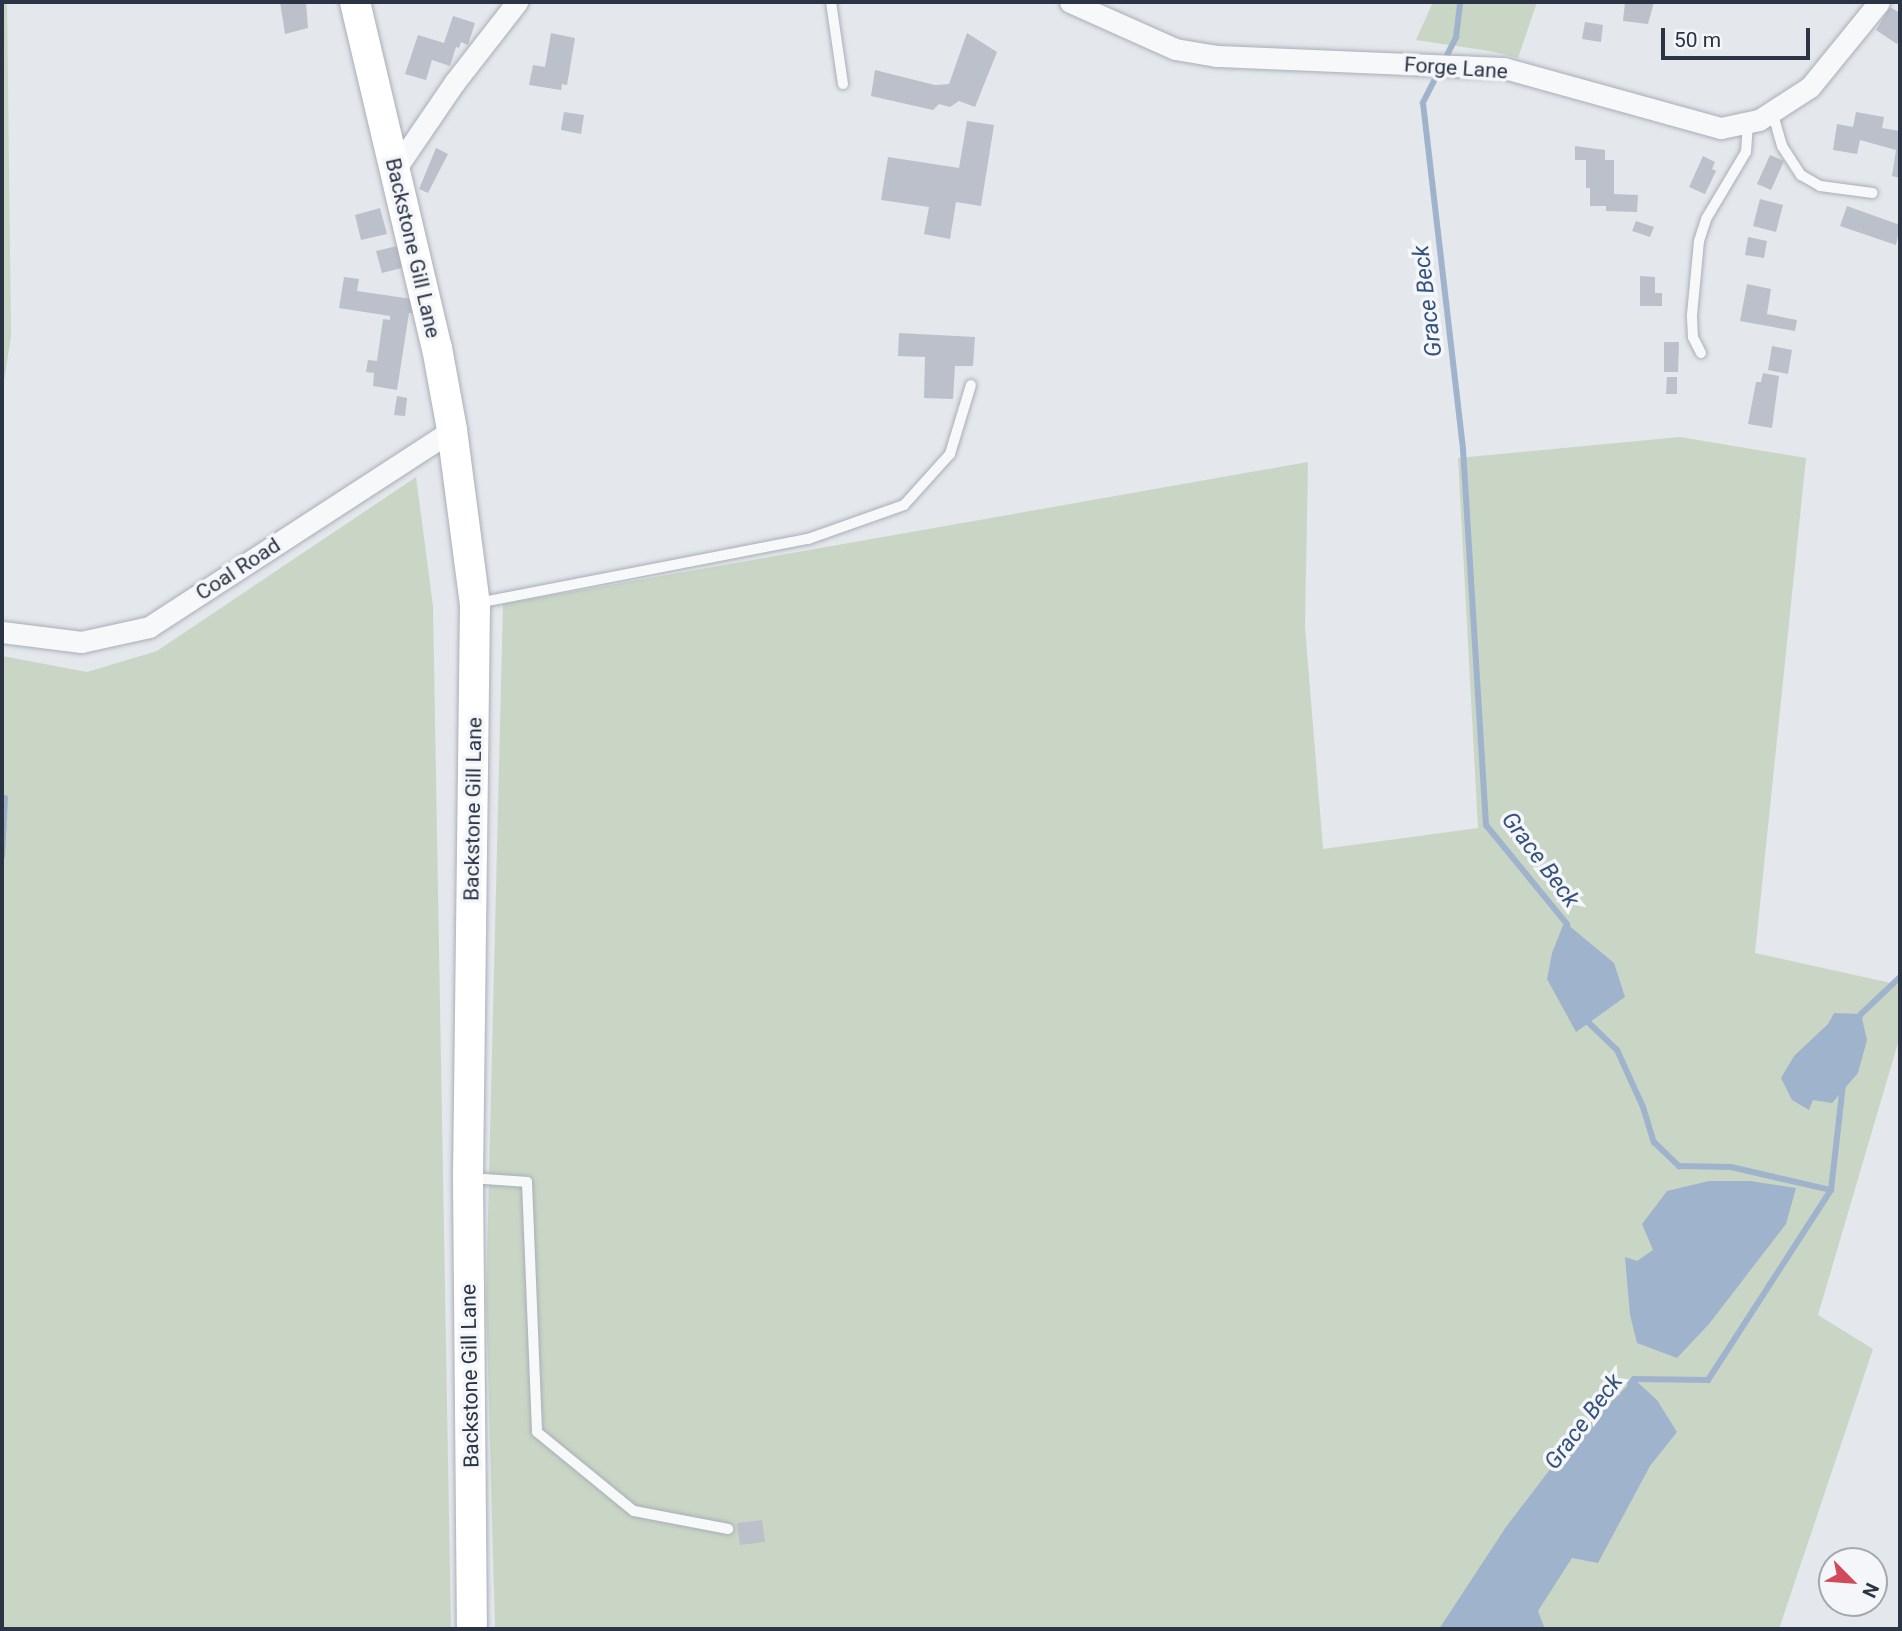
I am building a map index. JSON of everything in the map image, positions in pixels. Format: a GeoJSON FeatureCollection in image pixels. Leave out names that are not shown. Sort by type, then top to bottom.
{"type":"FeatureCollection","features":[{"type":"Feature","properties":{"kind":"street","name":"Backstone Gill Lane"},"geometry":{"type":"LineString","coordinates":[[355,2],[437,348],[452,430],[475,604],[468,1178],[472,1629]]}},
{"type":"Feature","properties":{"kind":"street"},"geometry":{"type":"LineString","coordinates":[[394,171],[454,83],[517,2]]}},
{"type":"Feature","properties":{"kind":"street","name":"Forge Lane"},"geometry":{"type":"LineString","coordinates":[[1070,2],[1175,49],[1217,56],[1504,68],[1721,128],[1748,122],[1772,111],[1810,87],[1879,2]]}},
{"type":"Feature","properties":{"kind":"street","name":"Coal Road"},"geometry":{"type":"LineString","coordinates":[[2,632],[81,642],[149,627],[452,430]]}},
{"type":"Feature","properties":{"kind":"lane"},"geometry":{"type":"LineString","coordinates":[[831,2],[843,84]]}},
{"type":"Feature","properties":{"kind":"lane"},"geometry":{"type":"LineString","coordinates":[[1772,111],[1782,146],[1801,175],[1820,186],[1873,193]]}},
{"type":"Feature","properties":{"kind":"lane"},"geometry":{"type":"LineString","coordinates":[[1701,353],[1693,337],[1692,315],[1699,241],[1706,219],[1746,152],[1748,122]]}},
{"type":"Feature","properties":{"kind":"lane"},"geometry":{"type":"LineString","coordinates":[[475,604],[808,539],[904,505],[950,454],[971,385]]}},
{"type":"Feature","properties":{"kind":"lane"},"geometry":{"type":"LineString","coordinates":[[468,1178],[527,1182],[537,1432],[634,1511],[728,1530]]}},
{"type":"Feature","properties":{"kind":"green space"},"geometry":{"type":"Polygon","coordinates":[[[2,2],[7,2],[11,336],[2,394],[2,2]]]}},
{"type":"Feature","properties":{"kind":"green space"},"geometry":{"type":"Polygon","coordinates":[[[1433,2],[1537,2],[1518,58],[1416,40],[1433,2]]]}},
{"type":"Feature","properties":{"kind":"green space"},"geometry":{"type":"Polygon","coordinates":[[[1680,437],[1806,458],[1755,953],[1900,985],[1900,1036],[1818,1315],[1873,1349],[1779,1629],[495,1629],[486,1297],[503,604],[1308,462],[1305,627],[1323,849],[1478,828],[1458,458],[1680,437]]]}},
{"type":"Feature","properties":{"kind":"green space"},"geometry":{"type":"Polygon","coordinates":[[[416,477],[433,606],[451,1629],[2,1629],[2,656],[87,672],[157,651],[416,477]]]}},
{"type":"Feature","properties":{"kind":"water"},"geometry":{"type":"Polygon","coordinates":[[[1567,924],[1614,963],[1625,997],[1576,1032],[1547,979],[1552,953],[1563,925],[1567,924]]]}},
{"type":"Feature","properties":{"kind":"water"},"geometry":{"type":"Polygon","coordinates":[[[1834,1013],[1861,1014],[1867,1040],[1858,1073],[1832,1103],[1813,1100],[1809,1110],[1792,1100],[1781,1078],[1794,1056],[1828,1024],[1834,1013]]]}},
{"type":"Feature","properties":{"kind":"water"},"geometry":{"type":"Polygon","coordinates":[[[1709,1181],[1750,1181],[1796,1188],[1786,1224],[1709,1324],[1677,1358],[1637,1343],[1630,1315],[1625,1257],[1637,1261],[1653,1250],[1642,1224],[1667,1191],[1709,1181]]]}},
{"type":"Feature","properties":{"kind":"water"},"geometry":{"type":"Polygon","coordinates":[[[1634,1379],[1657,1400],[1677,1432],[1650,1466],[1598,1563],[1572,1558],[1538,1611],[1545,1629],[1439,1629],[1506,1527],[1567,1447],[1634,1379]]]}},
{"type":"Feature","properties":{"kind":"building"},"geometry":{"type":"Polygon","coordinates":[[[280,2],[306,2],[308,28],[285,34],[280,2]]]}},
{"type":"Feature","properties":{"kind":"building"},"geometry":{"type":"Polygon","coordinates":[[[1625,2],[1654,2],[1648,24],[1623,21],[1625,2]]]}},
{"type":"Feature","properties":{"kind":"building"},"geometry":{"type":"Polygon","coordinates":[[[1890,7],[1900,13],[1900,38],[1897,44],[1876,30],[1890,7]]]}},
{"type":"Feature","properties":{"kind":"building"},"geometry":{"type":"Polygon","coordinates":[[[453,16],[475,23],[468,45],[461,42],[459,48],[456,47],[450,66],[432,60],[426,80],[405,74],[418,35],[444,43],[453,16]]]}},
{"type":"Feature","properties":{"kind":"building"},"geometry":{"type":"Polygon","coordinates":[[[1585,22],[1603,25],[1601,42],[1582,39],[1585,22]]]}},
{"type":"Feature","properties":{"kind":"building"},"geometry":{"type":"Polygon","coordinates":[[[551,33],[575,38],[567,85],[562,84],[561,90],[529,85],[533,65],[545,67],[551,33]]]}},
{"type":"Feature","properties":{"kind":"building"},"geometry":{"type":"Polygon","coordinates":[[[967,33],[997,52],[975,107],[959,101],[950,107],[939,104],[933,110],[871,96],[875,70],[935,85],[949,84],[967,33]]]}},
{"type":"Feature","properties":{"kind":"building"},"geometry":{"type":"Polygon","coordinates":[[[564,112],[584,115],[581,134],[561,130],[564,112]]]}},
{"type":"Feature","properties":{"kind":"building"},"geometry":{"type":"Polygon","coordinates":[[[1856,112],[1884,117],[1882,128],[1900,131],[1900,178],[1892,176],[1896,150],[1860,140],[1857,154],[1833,150],[1837,124],[1853,127],[1856,112]]]}},
{"type":"Feature","properties":{"kind":"building"},"geometry":{"type":"Polygon","coordinates":[[[967,121],[994,125],[981,206],[956,202],[950,239],[924,234],[929,207],[881,200],[888,157],[959,168],[967,121]]]}},
{"type":"Feature","properties":{"kind":"building"},"geometry":{"type":"Polygon","coordinates":[[[1575,146],[1605,150],[1605,160],[1614,160],[1614,194],[1638,195],[1637,212],[1606,211],[1606,206],[1590,206],[1590,188],[1586,188],[1586,160],[1575,160],[1575,146]]]}},
{"type":"Feature","properties":{"kind":"building"},"geometry":{"type":"Polygon","coordinates":[[[436,148],[448,154],[428,193],[419,189],[436,148]]]}},
{"type":"Feature","properties":{"kind":"building"},"geometry":{"type":"Polygon","coordinates":[[[1770,155],[1784,161],[1771,190],[1757,184],[1770,155]]]}},
{"type":"Feature","properties":{"kind":"building"},"geometry":{"type":"Polygon","coordinates":[[[1703,156],[1715,162],[1712,169],[1716,171],[1705,194],[1689,187],[1703,156]]]}},
{"type":"Feature","properties":{"kind":"building"},"geometry":{"type":"Polygon","coordinates":[[[1760,199],[1783,205],[1776,232],[1753,226],[1760,199]]]}},
{"type":"Feature","properties":{"kind":"building"},"geometry":{"type":"Polygon","coordinates":[[[1847,206],[1900,225],[1896,245],[1840,226],[1847,206]]]}},
{"type":"Feature","properties":{"kind":"building"},"geometry":{"type":"Polygon","coordinates":[[[380,208],[387,234],[361,240],[355,215],[380,208]]]}},
{"type":"Feature","properties":{"kind":"building"},"geometry":{"type":"Polygon","coordinates":[[[1636,221],[1654,227],[1650,237],[1632,231],[1636,221]]]}},
{"type":"Feature","properties":{"kind":"building"},"geometry":{"type":"Polygon","coordinates":[[[1748,237],[1767,241],[1764,258],[1745,255],[1748,237]]]}},
{"type":"Feature","properties":{"kind":"building"},"geometry":{"type":"Polygon","coordinates":[[[397,246],[402,268],[382,273],[376,251],[397,246]]]}},
{"type":"Feature","properties":{"kind":"building"},"geometry":{"type":"Polygon","coordinates":[[[1640,276],[1655,277],[1655,293],[1662,293],[1662,306],[1640,306],[1640,276]]]}},
{"type":"Feature","properties":{"kind":"building"},"geometry":{"type":"Polygon","coordinates":[[[344,277],[359,279],[357,291],[412,299],[416,314],[409,313],[397,390],[373,386],[374,373],[366,372],[368,360],[377,361],[383,319],[390,320],[390,316],[339,308],[344,277]]]}},
{"type":"Feature","properties":{"kind":"building"},"geometry":{"type":"Polygon","coordinates":[[[1747,284],[1771,289],[1767,314],[1797,320],[1795,331],[1740,321],[1747,284]]]}},
{"type":"Feature","properties":{"kind":"building"},"geometry":{"type":"Polygon","coordinates":[[[899,333],[975,337],[973,366],[955,366],[953,399],[924,398],[925,357],[898,356],[899,333]]]}},
{"type":"Feature","properties":{"kind":"building"},"geometry":{"type":"Polygon","coordinates":[[[1664,342],[1679,342],[1678,372],[1664,372],[1664,342]]]}},
{"type":"Feature","properties":{"kind":"building"},"geometry":{"type":"Polygon","coordinates":[[[1772,346],[1792,350],[1788,374],[1768,370],[1772,346]]]}},
{"type":"Feature","properties":{"kind":"building"},"geometry":{"type":"Polygon","coordinates":[[[1763,373],[1779,376],[1772,428],[1748,424],[1756,382],[1761,382],[1763,373]]]}},
{"type":"Feature","properties":{"kind":"building"},"geometry":{"type":"Polygon","coordinates":[[[1667,377],[1677,377],[1677,394],[1666,394],[1667,377]]]}},
{"type":"Feature","properties":{"kind":"building"},"geometry":{"type":"Polygon","coordinates":[[[397,396],[407,398],[405,416],[394,415],[397,396]]]}},
{"type":"Feature","properties":{"kind":"building"},"geometry":{"type":"Polygon","coordinates":[[[762,1520],[765,1542],[740,1545],[737,1523],[762,1520]]]}},
{"type":"Feature","properties":{"kind":"waterway","name":"Grace Beck"},"geometry":{"type":"LineString","coordinates":[[1444,61],[1456,37],[1460,2]]}},
{"type":"Feature","properties":{"kind":"waterway","name":"Grace Beck"},"geometry":{"type":"LineString","coordinates":[[1439,71],[1423,103],[1463,449],[1486,825],[1567,924],[1568,930]]}},
{"type":"Feature","properties":{"kind":"waterway"},"geometry":{"type":"LineString","coordinates":[[2,856],[5,798]]}},
{"type":"Feature","properties":{"kind":"waterway"},"geometry":{"type":"LineString","coordinates":[[1858,1020],[1900,977]]}},
{"type":"Feature","properties":{"kind":"waterway","name":"Grace Beck"},"geometry":{"type":"LineString","coordinates":[[1588,1016],[1589,1023],[1617,1050],[1643,1107],[1654,1142],[1679,1166],[1731,1167],[1831,1190]]}},
{"type":"Feature","properties":{"kind":"waterway","name":"Grace Beck"},"geometry":{"type":"LineString","coordinates":[[1630,1384],[1634,1379],[1708,1380],[1831,1190],[1843,1085]]}}]}
